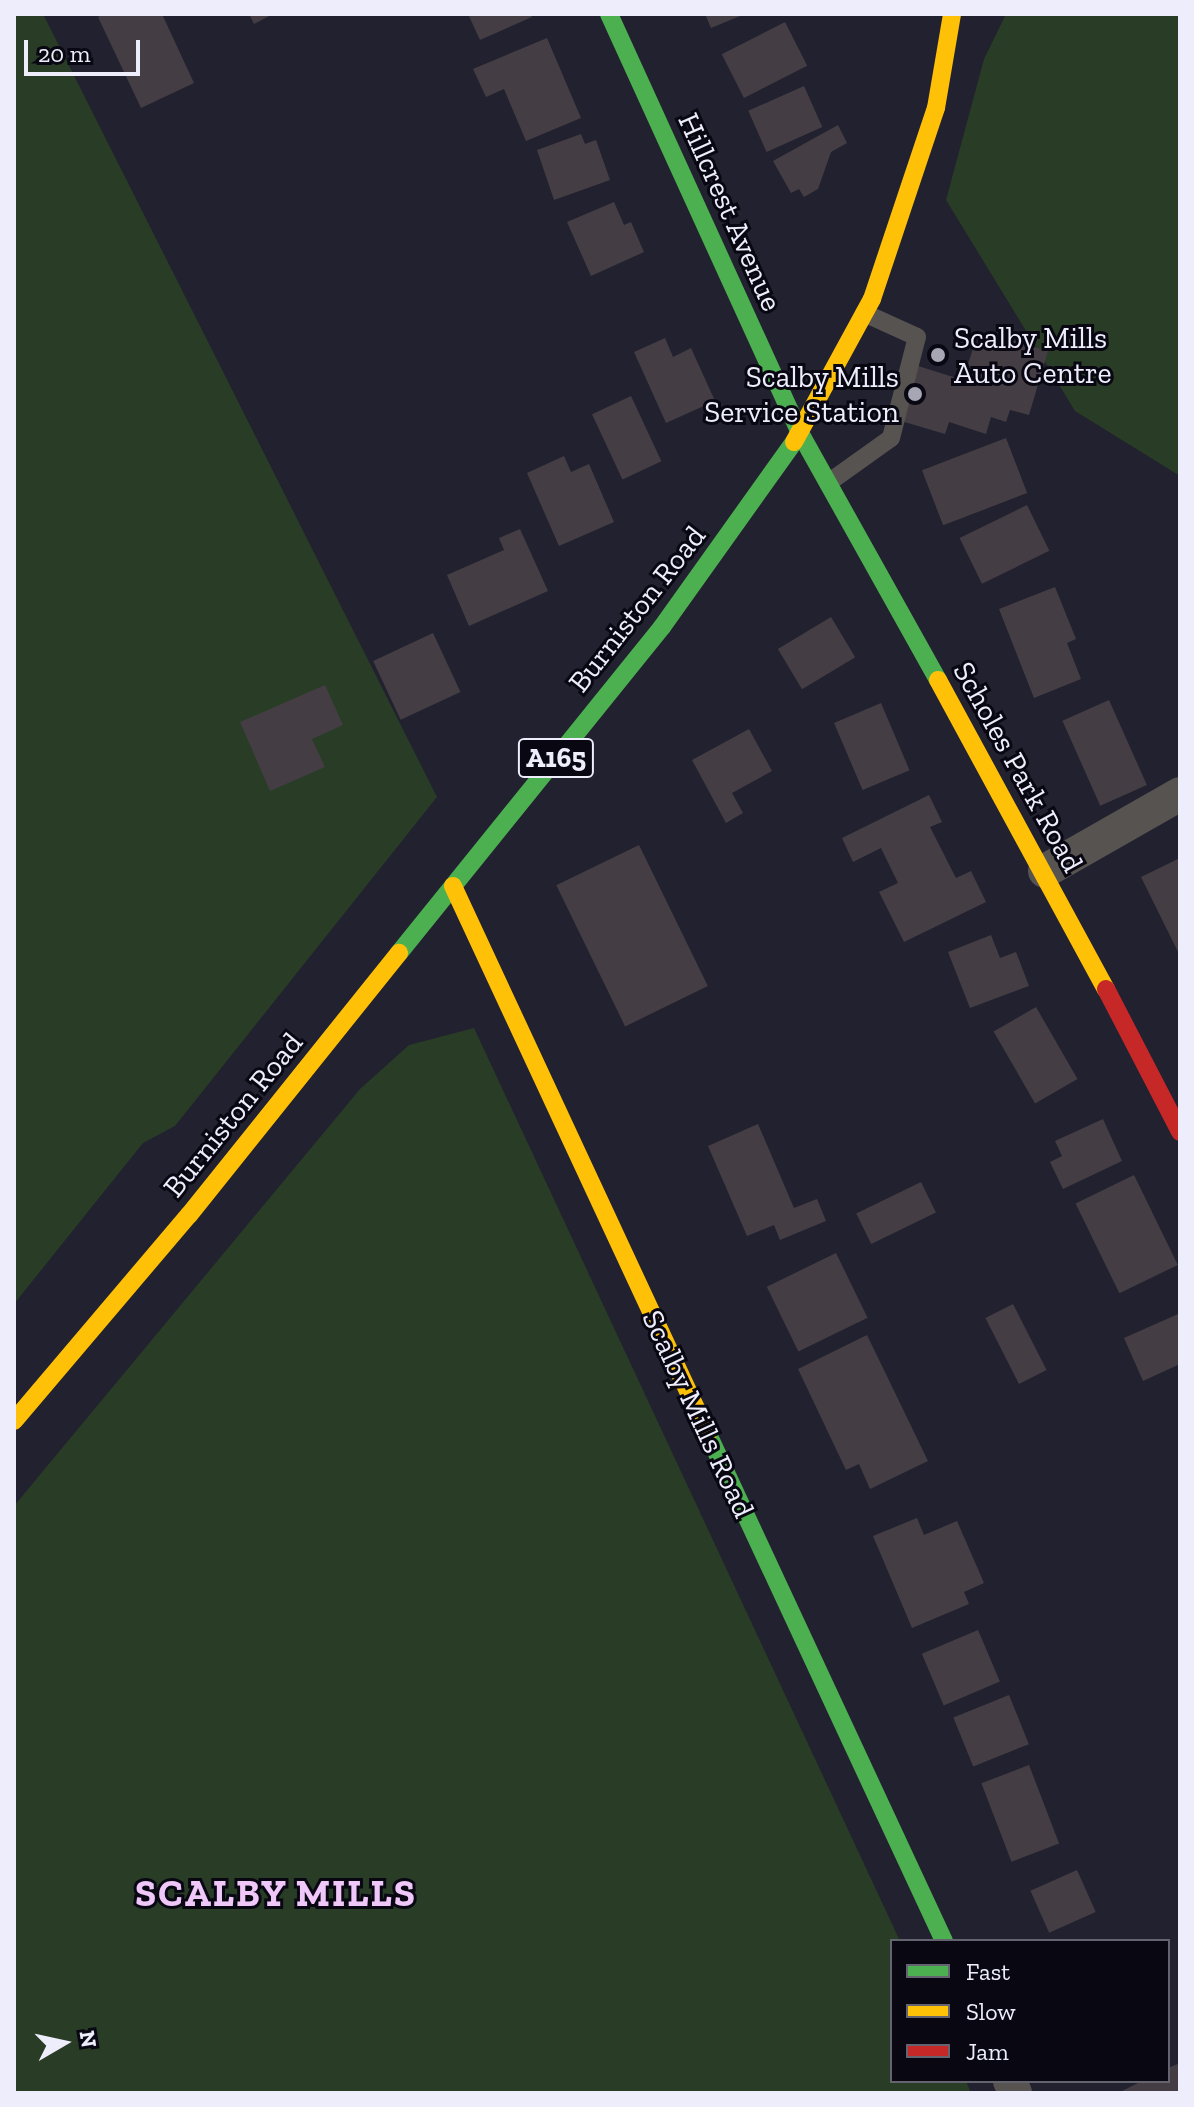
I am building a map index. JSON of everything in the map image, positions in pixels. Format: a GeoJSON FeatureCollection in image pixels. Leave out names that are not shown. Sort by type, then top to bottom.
{"type":"FeatureCollection","features":[{"type":"Feature","properties":{"kind":"street","name":"Hillcrest Avenue"},"geometry":{"type":"LineString","coordinates":[[609,14],[800,433]]}},
{"type":"Feature","properties":{"kind":"street","name":"Burniston Road"},"geometry":{"type":"LineString","coordinates":[[14,1421],[189,1215],[662,627],[800,433],[864,313],[936,108],[952,14]]}},
{"type":"Feature","properties":{"kind":"street","name":"Scholes Park Road"},"geometry":{"type":"LineString","coordinates":[[800,433],[1045,871],[1180,1132]]}},
{"type":"Feature","properties":{"kind":"street"},"geometry":{"type":"LineString","coordinates":[[1045,871],[1180,794]]}},
{"type":"Feature","properties":{"kind":"street","name":"Scalby Mills Road"},"geometry":{"type":"LineString","coordinates":[[453,886],[943,1939]]}},
{"type":"Feature","properties":{"kind":"lane"},"geometry":{"type":"LineString","coordinates":[[828,483],[891,438],[917,337],[864,313]]}},
{"type":"Feature","properties":{"kind":"green space"},"geometry":{"type":"Polygon","coordinates":[[[14,14],[43,14],[437,797],[175,1126],[143,1143],[14,1304],[14,14]]]}},
{"type":"Feature","properties":{"kind":"green space"},"geometry":{"type":"Polygon","coordinates":[[[1006,14],[1180,14],[1180,476],[1075,411],[946,200],[984,59],[1006,14]]]}},
{"type":"Feature","properties":{"kind":"green space"},"geometry":{"type":"Polygon","coordinates":[[[474,1028],[899,1939],[890,1939],[890,2083],[967,2083],[971,2093],[14,2093],[14,1506],[360,1089],[409,1045],[474,1028]]]}},
{"type":"Feature","properties":{"kind":"building"},"geometry":{"type":"Polygon","coordinates":[[[104,14],[162,14],[194,83],[141,108],[98,17],[104,14]]]}},
{"type":"Feature","properties":{"kind":"building"},"geometry":{"type":"Polygon","coordinates":[[[249,14],[273,14],[254,24],[249,14]]]}},
{"type":"Feature","properties":{"kind":"building"},"geometry":{"type":"Polygon","coordinates":[[[468,14],[530,14],[532,17],[480,40],[468,14]]]}},
{"type":"Feature","properties":{"kind":"building"},"geometry":{"type":"Polygon","coordinates":[[[705,14],[745,14],[711,28],[705,14]]]}},
{"type":"Feature","properties":{"kind":"building"},"geometry":{"type":"Polygon","coordinates":[[[785,22],[807,66],[744,98],[722,54],[785,22]]]}},
{"type":"Feature","properties":{"kind":"building"},"geometry":{"type":"Polygon","coordinates":[[[547,38],[581,118],[526,141],[504,89],[486,97],[473,69],[547,38]]]}},
{"type":"Feature","properties":{"kind":"building"},"geometry":{"type":"Polygon","coordinates":[[[804,86],[822,127],[767,152],[748,111],[804,86]]]}},
{"type":"Feature","properties":{"kind":"building"},"geometry":{"type":"Polygon","coordinates":[[[838,125],[847,143],[831,152],[818,189],[804,197],[799,189],[791,193],[773,161],[838,125]]]}},
{"type":"Feature","properties":{"kind":"building"},"geometry":{"type":"Polygon","coordinates":[[[581,134],[585,144],[596,140],[610,180],[554,200],[537,150],[581,134]]]}},
{"type":"Feature","properties":{"kind":"building"},"geometry":{"type":"Polygon","coordinates":[[[614,202],[624,225],[631,222],[644,252],[591,276],[567,222],[614,202]]]}},
{"type":"Feature","properties":{"kind":"building"},"geometry":{"type":"Polygon","coordinates":[[[998,336],[1048,351],[1029,415],[1010,410],[1006,422],[991,417],[986,434],[949,422],[945,434],[901,421],[918,366],[963,380],[975,342],[995,348],[998,336]]]}},
{"type":"Feature","properties":{"kind":"building"},"geometry":{"type":"Polygon","coordinates":[[[665,338],[673,357],[691,348],[715,401],[666,423],[634,352],[665,338]]]}},
{"type":"Feature","properties":{"kind":"building"},"geometry":{"type":"Polygon","coordinates":[[[631,396],[661,461],[622,479],[592,414],[631,396]]]}},
{"type":"Feature","properties":{"kind":"building"},"geometry":{"type":"Polygon","coordinates":[[[1006,438],[1027,493],[943,525],[922,470],[1006,438]]]}},
{"type":"Feature","properties":{"kind":"building"},"geometry":{"type":"Polygon","coordinates":[[[564,456],[571,472],[589,464],[614,522],[559,546],[527,473],[564,456]]]}},
{"type":"Feature","properties":{"kind":"building"},"geometry":{"type":"Polygon","coordinates":[[[1027,505],[1049,551],[982,584],[960,538],[1027,505]]]}},
{"type":"Feature","properties":{"kind":"building"},"geometry":{"type":"Polygon","coordinates":[[[520,529],[548,591],[469,626],[447,575],[504,550],[499,538],[520,529]]]}},
{"type":"Feature","properties":{"kind":"building"},"geometry":{"type":"Polygon","coordinates":[[[1055,587],[1076,639],[1067,643],[1081,679],[1034,698],[999,609],[1055,587]]]}},
{"type":"Feature","properties":{"kind":"building"},"geometry":{"type":"Polygon","coordinates":[[[831,617],[855,657],[802,689],[778,649],[831,617]]]}},
{"type":"Feature","properties":{"kind":"building"},"geometry":{"type":"Polygon","coordinates":[[[433,633],[460,692],[401,720],[373,661],[433,633]]]}},
{"type":"Feature","properties":{"kind":"building"},"geometry":{"type":"Polygon","coordinates":[[[325,685],[343,725],[312,739],[325,767],[270,791],[240,722],[325,685]]]}},
{"type":"Feature","properties":{"kind":"building"},"geometry":{"type":"Polygon","coordinates":[[[1109,700],[1147,785],[1100,806],[1062,721],[1109,700]]]}},
{"type":"Feature","properties":{"kind":"building"},"geometry":{"type":"Polygon","coordinates":[[[881,703],[910,770],[863,790],[834,723],[881,703]]]}},
{"type":"Feature","properties":{"kind":"building"},"geometry":{"type":"Polygon","coordinates":[[[749,729],[772,771],[732,793],[743,813],[726,823],[692,760],[749,729]]]}},
{"type":"Feature","properties":{"kind":"building"},"geometry":{"type":"Polygon","coordinates":[[[929,795],[942,822],[930,827],[956,878],[971,871],[986,902],[904,942],[879,892],[898,883],[881,848],[853,862],[842,838],[929,795]]]}},
{"type":"Feature","properties":{"kind":"building"},"geometry":{"type":"Polygon","coordinates":[[[639,845],[708,986],[625,1026],[556,885],[639,845]]]}},
{"type":"Feature","properties":{"kind":"building"},"geometry":{"type":"Polygon","coordinates":[[[1180,858],[1180,956],[1141,877],[1180,858]]]}},
{"type":"Feature","properties":{"kind":"building"},"geometry":{"type":"Polygon","coordinates":[[[991,935],[1000,958],[1016,952],[1029,986],[970,1008],[948,952],[991,935]]]}},
{"type":"Feature","properties":{"kind":"building"},"geometry":{"type":"Polygon","coordinates":[[[1036,1007],[1078,1079],[1035,1103],[994,1032],[1036,1007]]]}},
{"type":"Feature","properties":{"kind":"building"},"geometry":{"type":"Polygon","coordinates":[[[1103,1119],[1122,1161],[1063,1189],[1050,1162],[1062,1156],[1055,1141],[1103,1119]]]}},
{"type":"Feature","properties":{"kind":"building"},"geometry":{"type":"Polygon","coordinates":[[[758,1124],[794,1208],[817,1199],[826,1221],[780,1240],[774,1225],[747,1236],[708,1146],[758,1124]]]}},
{"type":"Feature","properties":{"kind":"building"},"geometry":{"type":"Polygon","coordinates":[[[1134,1175],[1178,1265],[1119,1293],[1076,1203],[1134,1175]]]}},
{"type":"Feature","properties":{"kind":"building"},"geometry":{"type":"Polygon","coordinates":[[[921,1182],[936,1213],[871,1244],[856,1214],[921,1182]]]}},
{"type":"Feature","properties":{"kind":"building"},"geometry":{"type":"Polygon","coordinates":[[[836,1253],[868,1318],[798,1351],[767,1287],[836,1253]]]}},
{"type":"Feature","properties":{"kind":"building"},"geometry":{"type":"Polygon","coordinates":[[[1013,1304],[1047,1370],[1019,1384],[985,1318],[1013,1304]]]}},
{"type":"Feature","properties":{"kind":"building"},"geometry":{"type":"Polygon","coordinates":[[[1178,1314],[1180,1364],[1143,1381],[1124,1338],[1178,1314]]]}},
{"type":"Feature","properties":{"kind":"building"},"geometry":{"type":"Polygon","coordinates":[[[867,1335],[928,1461],[870,1489],[859,1464],[846,1470],[798,1369],[867,1335]]]}},
{"type":"Feature","properties":{"kind":"building"},"geometry":{"type":"Polygon","coordinates":[[[917,1518],[924,1535],[957,1521],[984,1583],[964,1592],[969,1604],[912,1628],[873,1536],[917,1518]]]}},
{"type":"Feature","properties":{"kind":"building"},"geometry":{"type":"Polygon","coordinates":[[[978,1630],[1000,1682],[944,1705],[922,1654],[978,1630]]]}},
{"type":"Feature","properties":{"kind":"building"},"geometry":{"type":"Polygon","coordinates":[[[1009,1695],[1029,1744],[973,1767],[953,1717],[1009,1695]]]}},
{"type":"Feature","properties":{"kind":"building"},"geometry":{"type":"Polygon","coordinates":[[[1029,1765],[1059,1843],[1011,1862],[981,1783],[1029,1765]]]}},
{"type":"Feature","properties":{"kind":"building"},"geometry":{"type":"Polygon","coordinates":[[[1077,1870],[1096,1912],[1049,1933],[1030,1891],[1077,1870]]]}},
{"type":"Feature","properties":{"kind":"building"},"geometry":{"type":"Polygon","coordinates":[[[1180,2063],[1180,2093],[1118,2093],[1138,2083],[1170,2083],[1170,2067],[1180,2063]]]}},
{"type":"Feature","properties":{"kind":"traffic: fast"},"geometry":{"type":"LineString","coordinates":[[609,14],[800,433],[938,680]]}},
{"type":"Feature","properties":{"kind":"traffic: fast"},"geometry":{"type":"LineString","coordinates":[[399,953],[662,627],[794,442]]}},
{"type":"Feature","properties":{"kind":"traffic: fast"},"geometry":{"type":"LineString","coordinates":[[708,1434],[943,1939]]}},
{"type":"Feature","properties":{"kind":"traffic: slow"},"geometry":{"type":"LineString","coordinates":[[794,442],[872,299],[936,108],[952,14]]}},
{"type":"Feature","properties":{"kind":"traffic: slow"},"geometry":{"type":"LineString","coordinates":[[938,680],[1106,989]]}},
{"type":"Feature","properties":{"kind":"traffic: slow"},"geometry":{"type":"LineString","coordinates":[[453,886],[708,1434]]}},
{"type":"Feature","properties":{"kind":"traffic: slow"},"geometry":{"type":"LineString","coordinates":[[14,1421],[189,1215],[399,953]]}},
{"type":"Feature","properties":{"kind":"traffic: jam"},"geometry":{"type":"LineString","coordinates":[[1106,989],[1180,1132]]}},
{"type":"Feature","properties":{"kind":"place","name":"Scalby Mills Auto Centre"},"geometry":{"type":"Point","coordinates":[938,355]}},
{"type":"Feature","properties":{"kind":"place","name":"Scalby Mills Service Station"},"geometry":{"type":"Point","coordinates":[915,394]}},
{"type":"Feature","properties":{"kind":"district","name":"SCALBY MILLS"},"geometry":{"type":"Point","coordinates":[276,1894]}}]}
